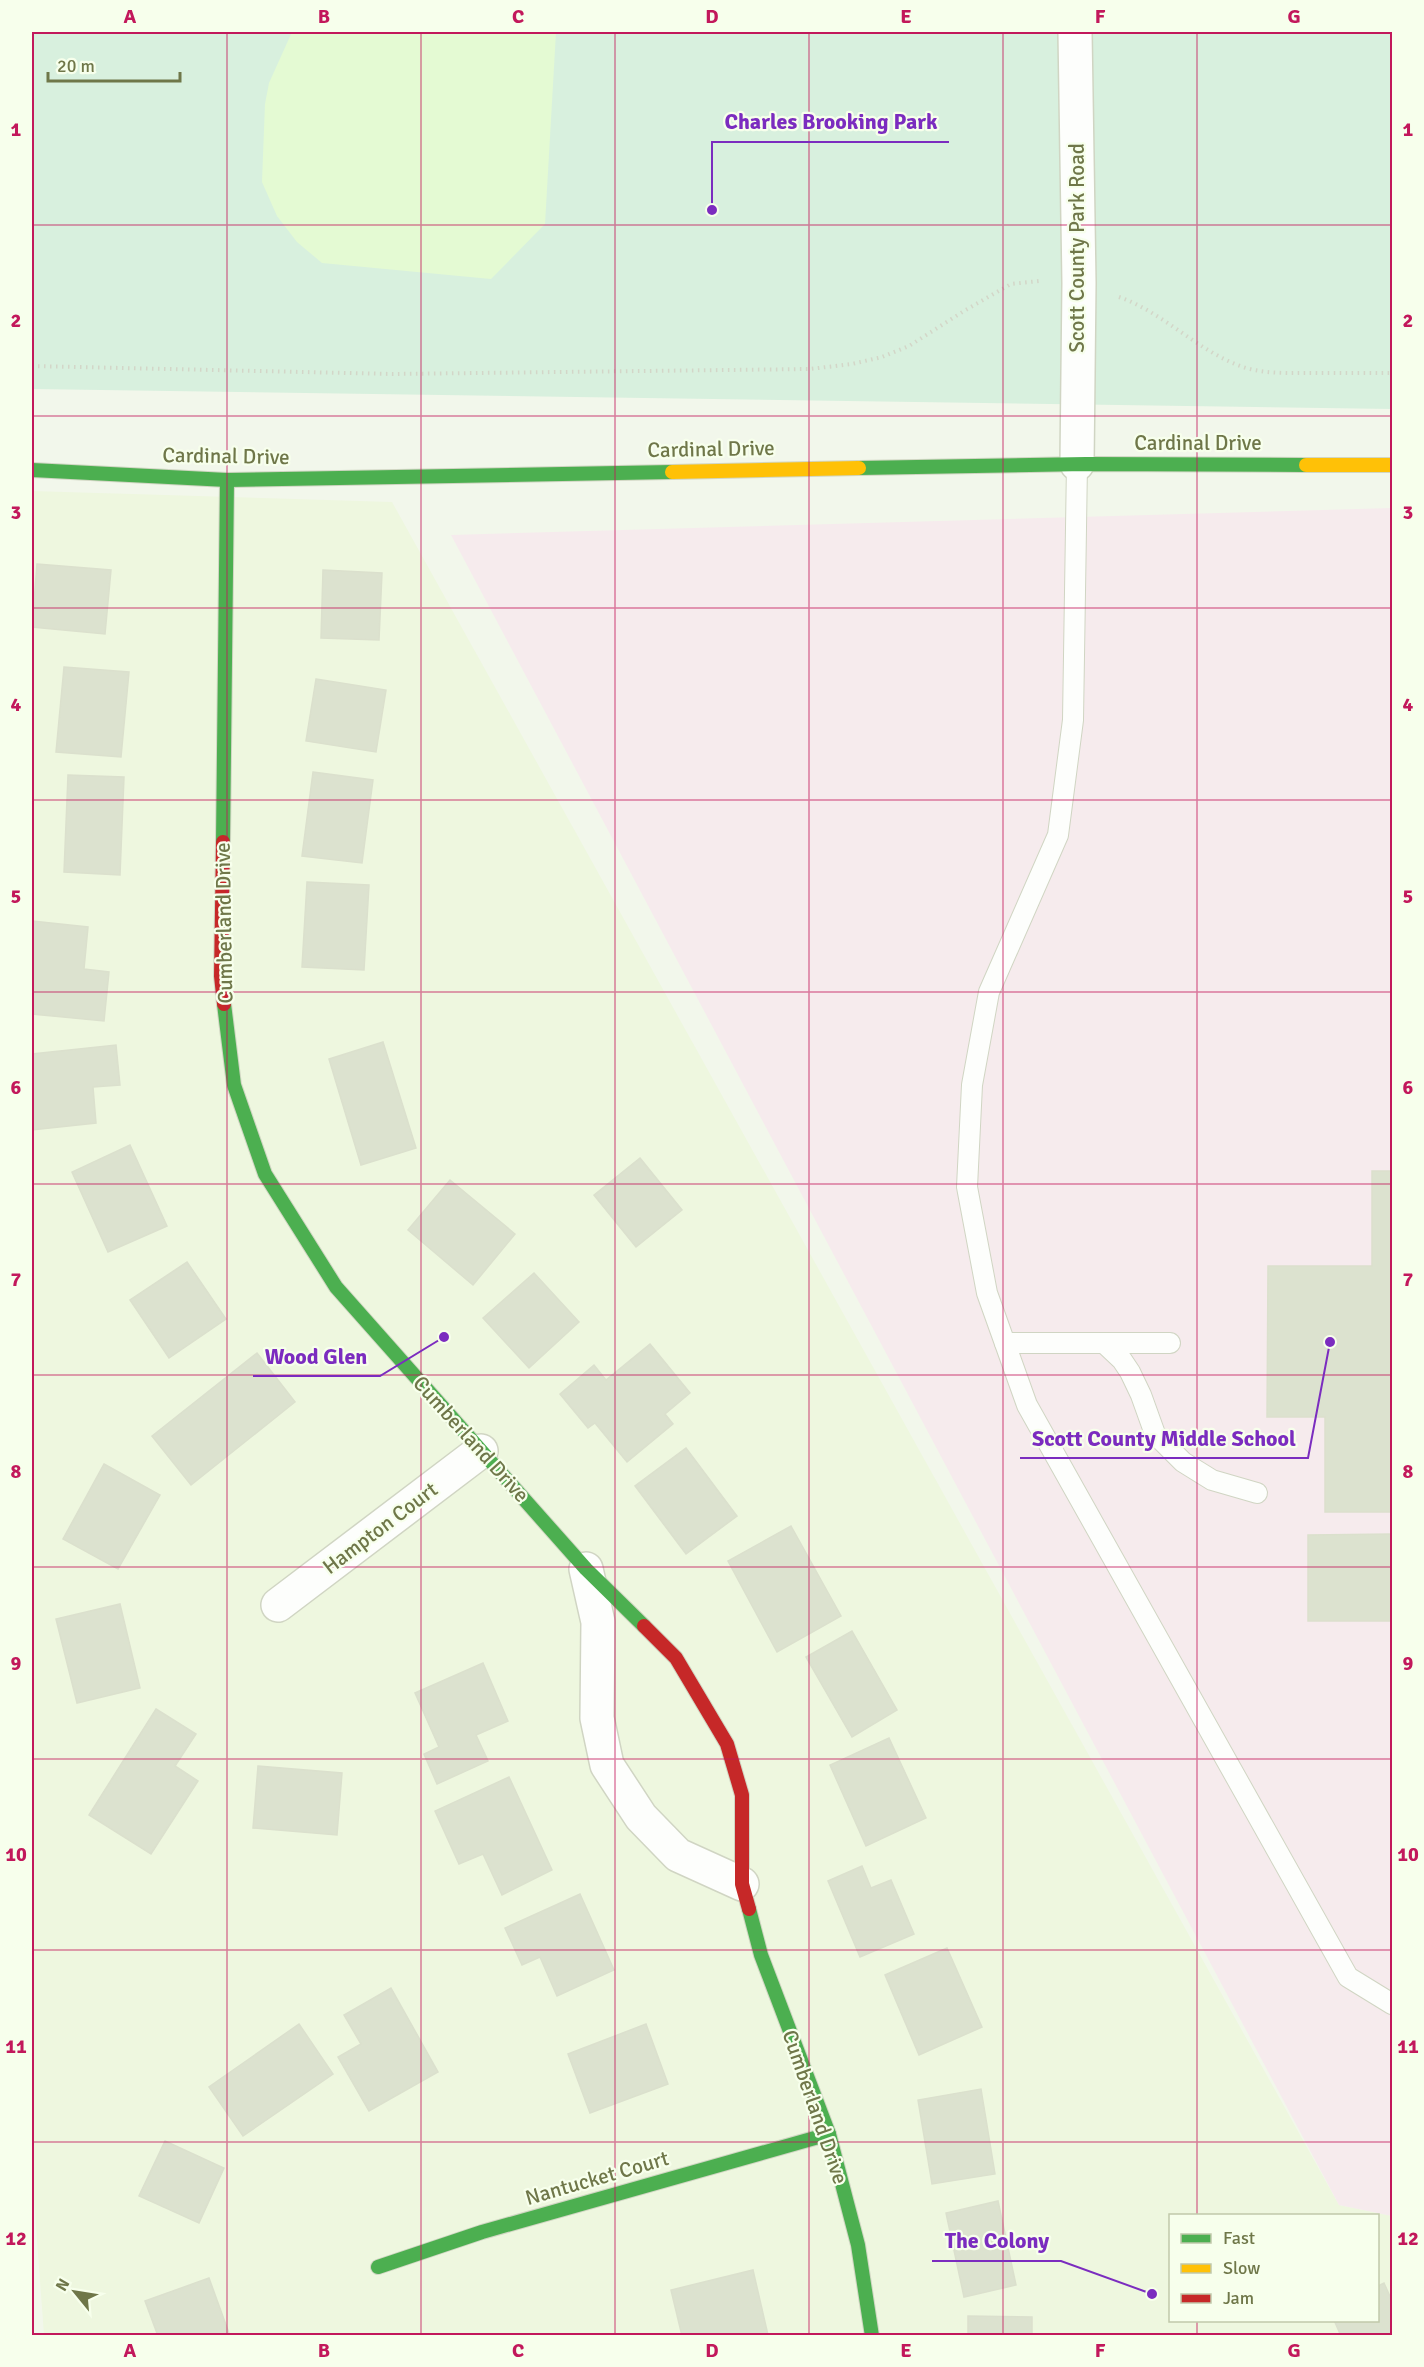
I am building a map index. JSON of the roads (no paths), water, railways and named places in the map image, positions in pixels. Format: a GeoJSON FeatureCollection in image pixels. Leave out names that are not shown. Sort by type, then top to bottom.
{"type":"FeatureCollection","features":[{"type":"Feature","properties":{"kind":"street","name":"Scott County Park Road"},"geometry":{"type":"LineString","coordinates":[[1075,32],[1079,283],[1077,464]]}},
{"type":"Feature","properties":{"kind":"street","name":"Cardinal Drive"},"geometry":{"type":"LineString","coordinates":[[32,470],[227,480],[1077,464],[1392,465]]}},
{"type":"Feature","properties":{"kind":"street","name":"Cumberland Drive"},"geometry":{"type":"LineString","coordinates":[[227,480],[221,976],[234,1085],[265,1174],[336,1287],[586,1569],[676,1658],[727,1744],[742,1795],[742,1884],[761,1955],[829,2134],[858,2246],[872,2336]]}},
{"type":"Feature","properties":{"kind":"street","name":"Hampton Court"},"geometry":{"type":"LineString","coordinates":[[278,1605],[481,1451]]}},
{"type":"Feature","properties":{"kind":"street","name":"Cumberland Drive"},"geometry":{"type":"LineString","coordinates":[[586,1569],[598,1622],[597,1718],[607,1765],[641,1817],[678,1855],[742,1884]]}},
{"type":"Feature","properties":{"kind":"street","name":"Nantucket Court"},"geometry":{"type":"LineString","coordinates":[[378,2267],[482,2232],[829,2134]]}},
{"type":"Feature","properties":{"kind":"lane"},"geometry":{"type":"LineString","coordinates":[[1077,464],[1072,720],[1058,835],[989,992],[972,1085],[967,1187],[987,1293],[1028,1406],[1348,1977],[1392,2004]]}},
{"type":"Feature","properties":{"kind":"lane"},"geometry":{"type":"LineString","coordinates":[[1005,1343],[1170,1343]]}},
{"type":"Feature","properties":{"kind":"lane"},"geometry":{"type":"LineString","coordinates":[[1104,1343],[1122,1360],[1130,1372],[1155,1434],[1183,1462],[1212,1480],[1257,1493]]}},
{"type":"Feature","properties":{"kind":"place","name":"Charles Brooking Park"},"geometry":{"type":"Point","coordinates":[712,210]}},
{"type":"Feature","properties":{"kind":"place","name":"Wood Glen"},"geometry":{"type":"Point","coordinates":[444,1337]}},
{"type":"Feature","properties":{"kind":"place","name":"Scott County Middle School"},"geometry":{"type":"Point","coordinates":[1330,1342]}},
{"type":"Feature","properties":{"kind":"place","name":"The Colony"},"geometry":{"type":"Point","coordinates":[1152,2294]}}]}
